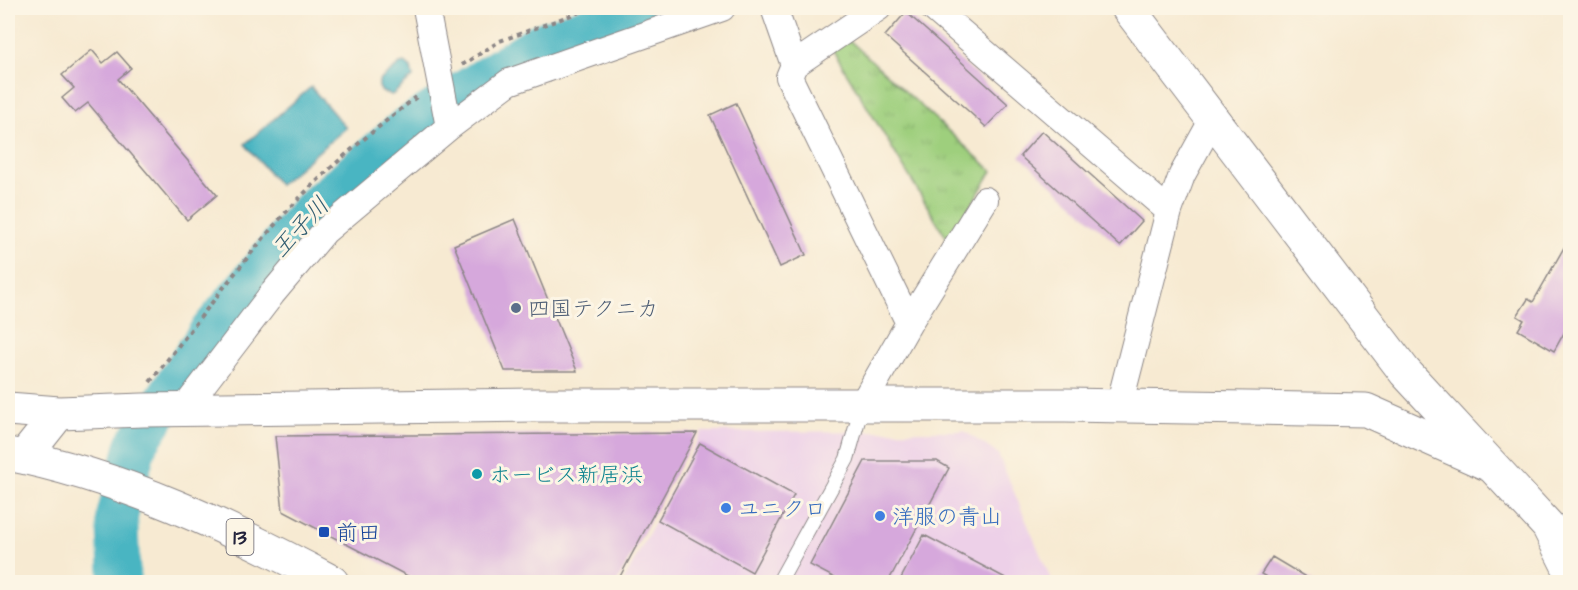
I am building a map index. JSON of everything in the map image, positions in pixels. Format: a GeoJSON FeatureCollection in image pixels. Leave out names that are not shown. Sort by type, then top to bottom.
{"type":"FeatureCollection","features":[{"type":"Feature","properties":{"kind":"street"},"geometry":{"type":"LineString","coordinates":[[426,8],[449,127]]}},
{"type":"Feature","properties":{"kind":"street"},"geometry":{"type":"LineString","coordinates":[[184,410],[272,294],[325,231],[449,127],[509,82],[722,8]]}},
{"type":"Feature","properties":{"kind":"street"},"geometry":{"type":"LineString","coordinates":[[774,8],[794,65]]}},
{"type":"Feature","properties":{"kind":"street"},"geometry":{"type":"LineString","coordinates":[[878,8],[794,65],[789,77],[909,323]]}},
{"type":"Feature","properties":{"kind":"street"},"geometry":{"type":"LineString","coordinates":[[933,8],[1169,211]]}},
{"type":"Feature","properties":{"kind":"street"},"geometry":{"type":"LineString","coordinates":[[1128,8],[1405,372],[1548,526],[1570,570]]}},
{"type":"Feature","properties":{"kind":"street"},"geometry":{"type":"LineString","coordinates":[[1119,406],[1169,211],[1182,175],[1213,119]]}},
{"type":"Feature","properties":{"kind":"street"},"geometry":{"type":"LineString","coordinates":[[862,405],[909,323],[985,200]]}},
{"type":"Feature","properties":{"kind":"street"},"geometry":{"type":"LineString","coordinates":[[1366,410],[1392,395],[1405,372]]}},
{"type":"Feature","properties":{"kind":"street"},"geometry":{"type":"LineString","coordinates":[[8,409],[59,413],[533,405],[862,405],[1366,410],[1491,466]]}},
{"type":"Feature","properties":{"kind":"street"},"geometry":{"type":"LineString","coordinates":[[16,456],[59,413]]}},
{"type":"Feature","properties":{"kind":"street","name":"13"},"geometry":{"type":"LineString","coordinates":[[16,456],[147,494],[291,560],[332,582]]}},
{"type":"Feature","properties":{"kind":"lane"},"geometry":{"type":"LineString","coordinates":[[779,582],[847,459],[862,405]]}},
{"type":"Feature","properties":{"kind":"path"},"geometry":{"type":"LineString","coordinates":[[142,410],[145,388],[279,220],[340,160],[441,81],[501,41],[591,8]]}},
{"type":"Feature","properties":{"kind":"shaded area"},"geometry":{"type":"Polygon","coordinates":[[[964,431],[998,454],[1052,582],[623,582],[702,432],[964,431]]]}},
{"type":"Feature","properties":{"kind":"green space"},"geometry":{"type":"Polygon","coordinates":[[[848,39],[992,171],[949,242],[832,49],[848,39]]]}},
{"type":"Feature","properties":{"kind":"water"},"geometry":{"type":"Polygon","coordinates":[[[405,63],[411,68],[413,77],[392,95],[382,92],[379,81],[400,64],[405,63]]]}},
{"type":"Feature","properties":{"kind":"water"},"geometry":{"type":"Polygon","coordinates":[[[311,87],[346,128],[279,185],[245,144],[311,87]]]}},
{"type":"Feature","properties":{"kind":"building"},"geometry":{"type":"Polygon","coordinates":[[[906,12],[1008,104],[986,127],[885,36],[906,12]]]}},
{"type":"Feature","properties":{"kind":"building"},"geometry":{"type":"Polygon","coordinates":[[[92,50],[103,63],[117,52],[131,68],[118,79],[217,195],[187,220],[88,103],[75,113],[62,98],[74,88],[62,75],[92,50]]]}},
{"type":"Feature","properties":{"kind":"building"},"geometry":{"type":"Polygon","coordinates":[[[736,103],[806,255],[780,267],[710,115],[736,103]]]}},
{"type":"Feature","properties":{"kind":"building"},"geometry":{"type":"Polygon","coordinates":[[[1042,131],[1142,221],[1120,246],[1020,156],[1042,131]]]}},
{"type":"Feature","properties":{"kind":"building","name":"四国テクニカ"},"geometry":{"type":"Polygon","coordinates":[[[515,219],[577,371],[505,371],[454,245],[515,219]]]}},
{"type":"Feature","properties":{"kind":"building"},"geometry":{"type":"Polygon","coordinates":[[[1570,237],[1570,322],[1554,351],[1518,330],[1524,320],[1517,316],[1528,299],[1533,302],[1570,237]]]}},
{"type":"Feature","properties":{"kind":"building","name":"ホービス新居浜"},"geometry":{"type":"Polygon","coordinates":[[[697,433],[617,582],[419,582],[283,511],[275,436],[697,433]]]}},
{"type":"Feature","properties":{"kind":"building","name":"ユニクロ"},"geometry":{"type":"Polygon","coordinates":[[[700,443],[794,495],[752,572],[658,520],[700,443]]]}},
{"type":"Feature","properties":{"kind":"building","name":"洋服の青山"},"geometry":{"type":"Polygon","coordinates":[[[865,461],[937,461],[949,468],[888,582],[832,582],[835,578],[810,565],[865,461]]]}},
{"type":"Feature","properties":{"kind":"building"},"geometry":{"type":"Polygon","coordinates":[[[924,535],[1013,582],[899,582],[924,535]]]}},
{"type":"Feature","properties":{"kind":"building"},"geometry":{"type":"Polygon","coordinates":[[[1272,557],[1314,582],[1275,582],[1261,574],[1272,557]]]}},
{"type":"Feature","properties":{"kind":"waterway","name":"王子川"},"geometry":{"type":"LineString","coordinates":[[120,582],[117,517],[136,445],[209,333],[313,209],[405,129],[539,44],[644,8]]}},
{"type":"Feature","properties":{"kind":"place","name":"四国テクニカ"},"geometry":{"type":"Point","coordinates":[516,308]}},
{"type":"Feature","properties":{"kind":"place","name":"ホービス新居浜"},"geometry":{"type":"Point","coordinates":[477,474]}},
{"type":"Feature","properties":{"kind":"place","name":"ユニクロ"},"geometry":{"type":"Point","coordinates":[726,508]}},
{"type":"Feature","properties":{"kind":"place","name":"洋服の青山"},"geometry":{"type":"Point","coordinates":[880,516]}},
{"type":"Feature","properties":{"kind":"place","name":"前田"},"geometry":{"type":"Point","coordinates":[324,532]}}]}
